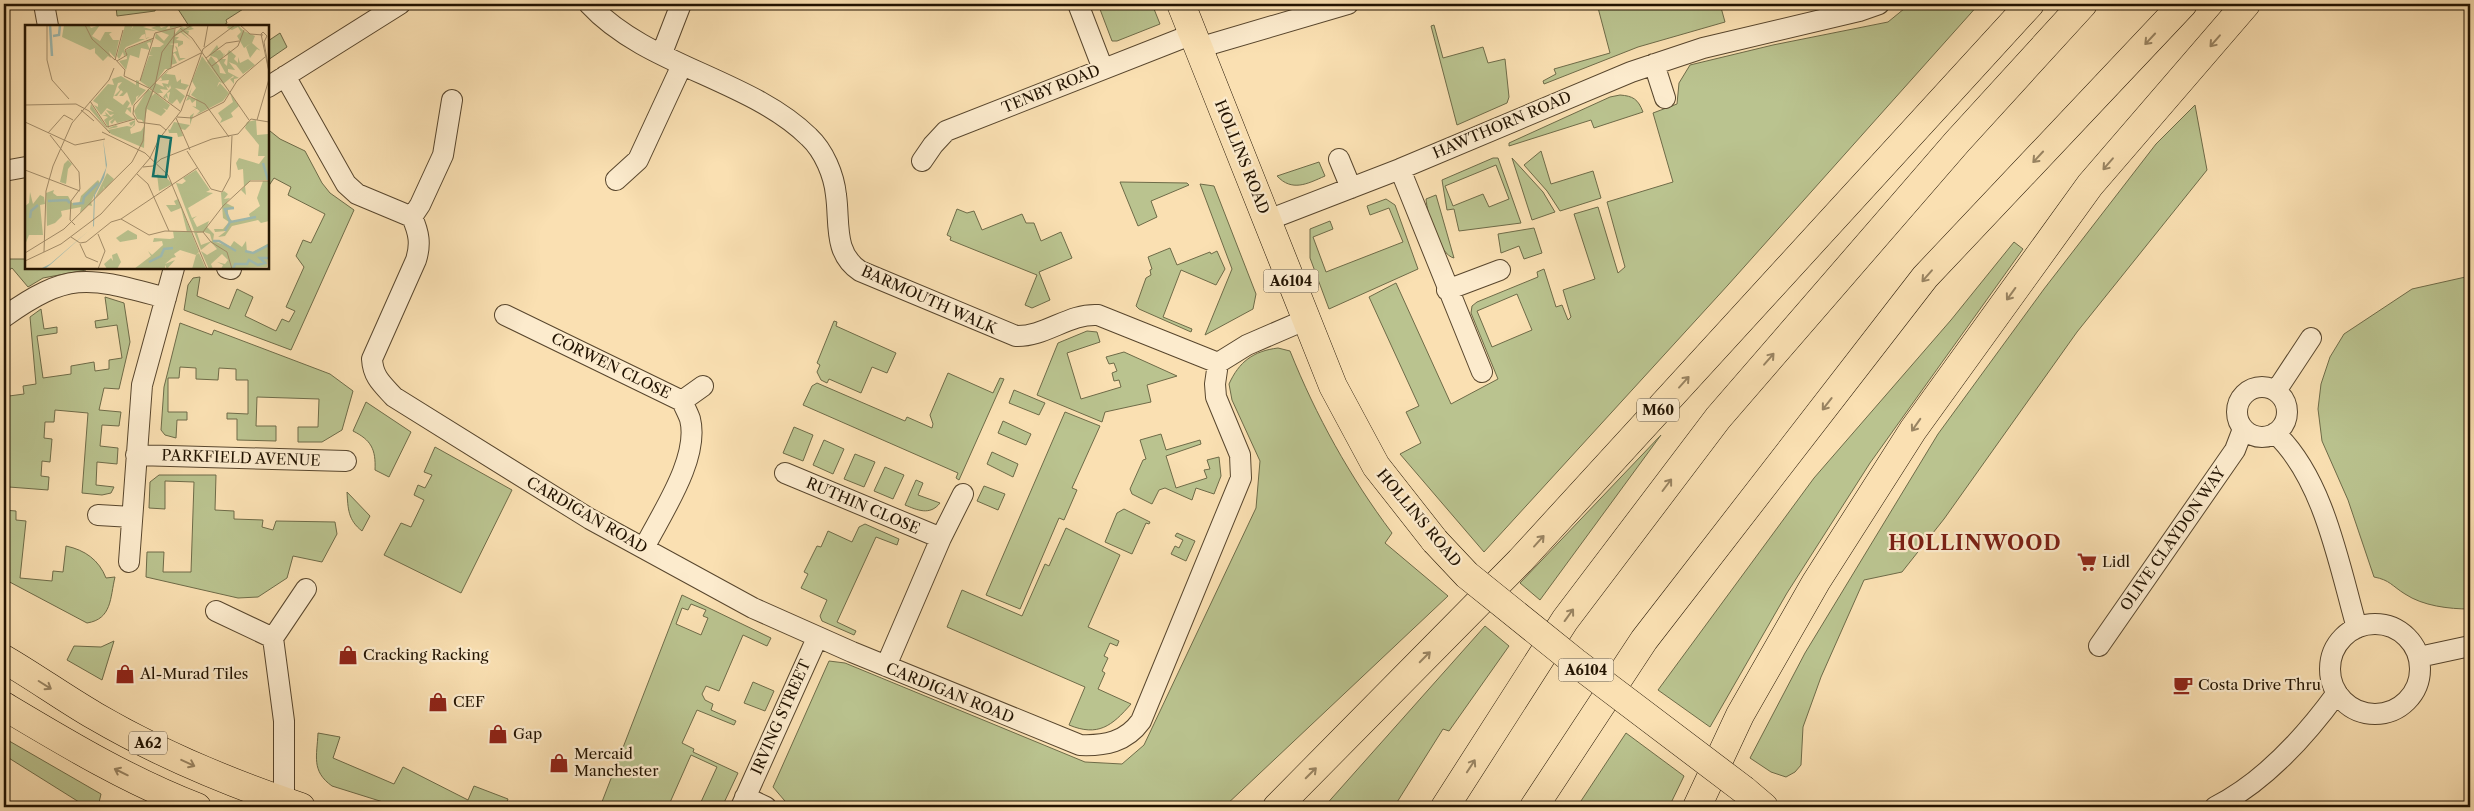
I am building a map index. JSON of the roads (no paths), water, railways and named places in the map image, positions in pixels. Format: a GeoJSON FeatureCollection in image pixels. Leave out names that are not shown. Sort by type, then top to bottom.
{"type":"FeatureCollection","features":[{"type":"Feature","properties":{"kind":"main road","name":"HOLLINS ROAD"},"geometry":{"type":"LineString","coordinates":[[1181,4],[1268,220],[1305,320],[1333,386],[1376,466],[1435,540],[1468,575],[1575,662],[1758,803]]}},
{"type":"Feature","properties":{"kind":"main road","name":"M60"},"geometry":{"type":"LineString","coordinates":[[1276,807],[1520,561],[2030,4]]}},
{"type":"Feature","properties":{"kind":"main road"},"geometry":{"type":"LineString","coordinates":[[1445,807],[1565,620],[1718,418],[1957,142],[2083,4]]}},
{"type":"Feature","properties":{"kind":"main road"},"geometry":{"type":"LineString","coordinates":[[1534,807],[1644,640],[1925,277],[2183,4]]}},
{"type":"Feature","properties":{"kind":"main road"},"geometry":{"type":"LineString","coordinates":[[1698,807],[1740,714],[1816,582],[1913,430],[2090,184],[2246,4]]}},
{"type":"Feature","properties":{"kind":"main road","name":"A62"},"geometry":{"type":"LineString","coordinates":[[4,660],[95,716],[184,762],[290,805]]}},
{"type":"Feature","properties":{"kind":"main road","name":"A62"},"geometry":{"type":"LineString","coordinates":[[4,706],[98,760],[161,793],[197,807]]}},
{"type":"Feature","properties":{"kind":"street"},"geometry":{"type":"LineString","coordinates":[[44,4],[48,25]]}},
{"type":"Feature","properties":{"kind":"street"},"geometry":{"type":"LineString","coordinates":[[269,86],[400,4]]}},
{"type":"Feature","properties":{"kind":"street","name":"BARMOUTH WALK"},"geometry":{"type":"LineString","coordinates":[[589,4],[620,30],[682,65],[770,106],[811,138],[832,176],[836,194],[840,246],[851,265],[995,329],[1016,336],[1032,335],[1078,317],[1098,315],[1218,363]]}},
{"type":"Feature","properties":{"kind":"street"},"geometry":{"type":"LineString","coordinates":[[662,53],[681,4]]}},
{"type":"Feature","properties":{"kind":"street"},"geometry":{"type":"LineString","coordinates":[[1078,4],[1103,69]]}},
{"type":"Feature","properties":{"kind":"street","name":"TENBY ROAD"},"geometry":{"type":"LineString","coordinates":[[922,161],[946,131],[1103,69],[1195,41],[1348,4]]}},
{"type":"Feature","properties":{"kind":"street","name":"HAWTHORN ROAD"},"geometry":{"type":"LineString","coordinates":[[1268,220],[1400,169],[1536,110],[1654,64],[1703,48],[1860,11],[1879,4]]}},
{"type":"Feature","properties":{"kind":"street"},"geometry":{"type":"LineString","coordinates":[[1654,64],[1665,98]]}},
{"type":"Feature","properties":{"kind":"street"},"geometry":{"type":"LineString","coordinates":[[616,180],[638,160],[682,65]]}},
{"type":"Feature","properties":{"kind":"street"},"geometry":{"type":"LineString","coordinates":[[285,76],[346,184],[357,194],[412,217],[420,205],[443,155],[452,100]]}},
{"type":"Feature","properties":{"kind":"street"},"geometry":{"type":"LineString","coordinates":[[1339,159],[1351,188]]}},
{"type":"Feature","properties":{"kind":"street"},"geometry":{"type":"LineString","coordinates":[[4,171],[25,166]]}},
{"type":"Feature","properties":{"kind":"street"},"geometry":{"type":"LineString","coordinates":[[1400,169],[1447,290],[1482,372]]}},
{"type":"Feature","properties":{"kind":"street","name":"CARDIGAN ROAD"},"geometry":{"type":"LineString","coordinates":[[412,217],[418,232],[420,246],[416,260],[372,359],[373,371],[378,381],[394,396],[590,519],[753,608],[817,638],[1080,745],[1094,746],[1117,741],[1133,732],[1150,702],[1241,478],[1240,454],[1216,398],[1215,384],[1218,363]]}},
{"type":"Feature","properties":{"kind":"street"},"geometry":{"type":"LineString","coordinates":[[129,562],[142,385],[174,269]]}},
{"type":"Feature","properties":{"kind":"street"},"geometry":{"type":"LineString","coordinates":[[1447,290],[1500,270]]}},
{"type":"Feature","properties":{"kind":"street"},"geometry":{"type":"LineString","coordinates":[[4,317],[42,291],[70,281],[105,283],[166,298]]}},
{"type":"Feature","properties":{"kind":"street","name":"CORWEN CLOSE"},"geometry":{"type":"LineString","coordinates":[[505,315],[682,401],[690,419],[689,452],[682,474],[644,548]]}},
{"type":"Feature","properties":{"kind":"street"},"geometry":{"type":"LineString","coordinates":[[1218,363],[1246,345],[1305,320]]}},
{"type":"Feature","properties":{"kind":"street"},"geometry":{"type":"LineString","coordinates":[[2276,391],[2312,338]]}},
{"type":"Feature","properties":{"kind":"street"},"geometry":{"type":"LineString","coordinates":[[682,401],[703,386]]}},
{"type":"Feature","properties":{"kind":"street"},"geometry":{"type":"LineString","coordinates":[[2261,386],[2276,391],[2284,401],[2287,413],[2283,425],[2274,433],[2258,437],[2243,429],[2236,414],[2240,398],[2253,388],[2261,386]]}},
{"type":"Feature","properties":{"kind":"street","name":"OLIVE CLAYDON WAY"},"geometry":{"type":"LineString","coordinates":[[2099,646],[2235,450],[2243,429]]}},
{"type":"Feature","properties":{"kind":"street"},"geometry":{"type":"LineString","coordinates":[[2274,433],[2289,446],[2317,498],[2329,526],[2357,628]]}},
{"type":"Feature","properties":{"kind":"street","name":"PARKFIELD AVENUE"},"geometry":{"type":"LineString","coordinates":[[136,455],[346,461]]}},
{"type":"Feature","properties":{"kind":"street","name":"RUTHIN CLOSE"},"geometry":{"type":"LineString","coordinates":[[785,473],[941,538]]}},
{"type":"Feature","properties":{"kind":"street"},"geometry":{"type":"LineString","coordinates":[[886,666],[941,538],[963,494]]}},
{"type":"Feature","properties":{"kind":"street"},"geometry":{"type":"LineString","coordinates":[[98,515],[132,517]]}},
{"type":"Feature","properties":{"kind":"street"},"geometry":{"type":"LineString","coordinates":[[290,805],[284,721],[274,638],[306,589]]}},
{"type":"Feature","properties":{"kind":"street"},"geometry":{"type":"LineString","coordinates":[[216,611],[274,638]]}},
{"type":"Feature","properties":{"kind":"street"},"geometry":{"type":"LineString","coordinates":[[2380,624],[2392,627],[2410,641],[2419,657],[2419,677],[2415,689],[2397,708],[2371,714],[2358,710],[2347,703],[2338,693],[2331,672],[2334,650],[2344,637],[2357,628],[2380,624]]}},
{"type":"Feature","properties":{"kind":"street","name":"IRVING STREET"},"geometry":{"type":"LineString","coordinates":[[766,807],[743,802],[817,638]]}},
{"type":"Feature","properties":{"kind":"street"},"geometry":{"type":"LineString","coordinates":[[2419,657],[2470,646]]}},
{"type":"Feature","properties":{"kind":"street"},"geometry":{"type":"LineString","coordinates":[[2215,807],[2250,784],[2274,764],[2317,720],[2338,693]]}},
{"type":"Feature","properties":{"kind":"place","name":"Lidl"},"geometry":{"type":"Point","coordinates":[2087,562]}},
{"type":"Feature","properties":{"kind":"place","name":"Cracking Racking"},"geometry":{"type":"Point","coordinates":[348,655]}},
{"type":"Feature","properties":{"kind":"place","name":"Al-Murad Tiles"},"geometry":{"type":"Point","coordinates":[125,674]}},
{"type":"Feature","properties":{"kind":"place","name":"Costa Drive Thru"},"geometry":{"type":"Point","coordinates":[2183,685]}},
{"type":"Feature","properties":{"kind":"place","name":"CEF"},"geometry":{"type":"Point","coordinates":[438,702]}},
{"type":"Feature","properties":{"kind":"place","name":"Gap"},"geometry":{"type":"Point","coordinates":[498,734]}},
{"type":"Feature","properties":{"kind":"place","name":"Mercaid Manchester"},"geometry":{"type":"Point","coordinates":[559,763]}},
{"type":"Feature","properties":{"kind":"district","name":"HOLLINWOOD"},"geometry":{"type":"Point","coordinates":[1975,543]}}]}
